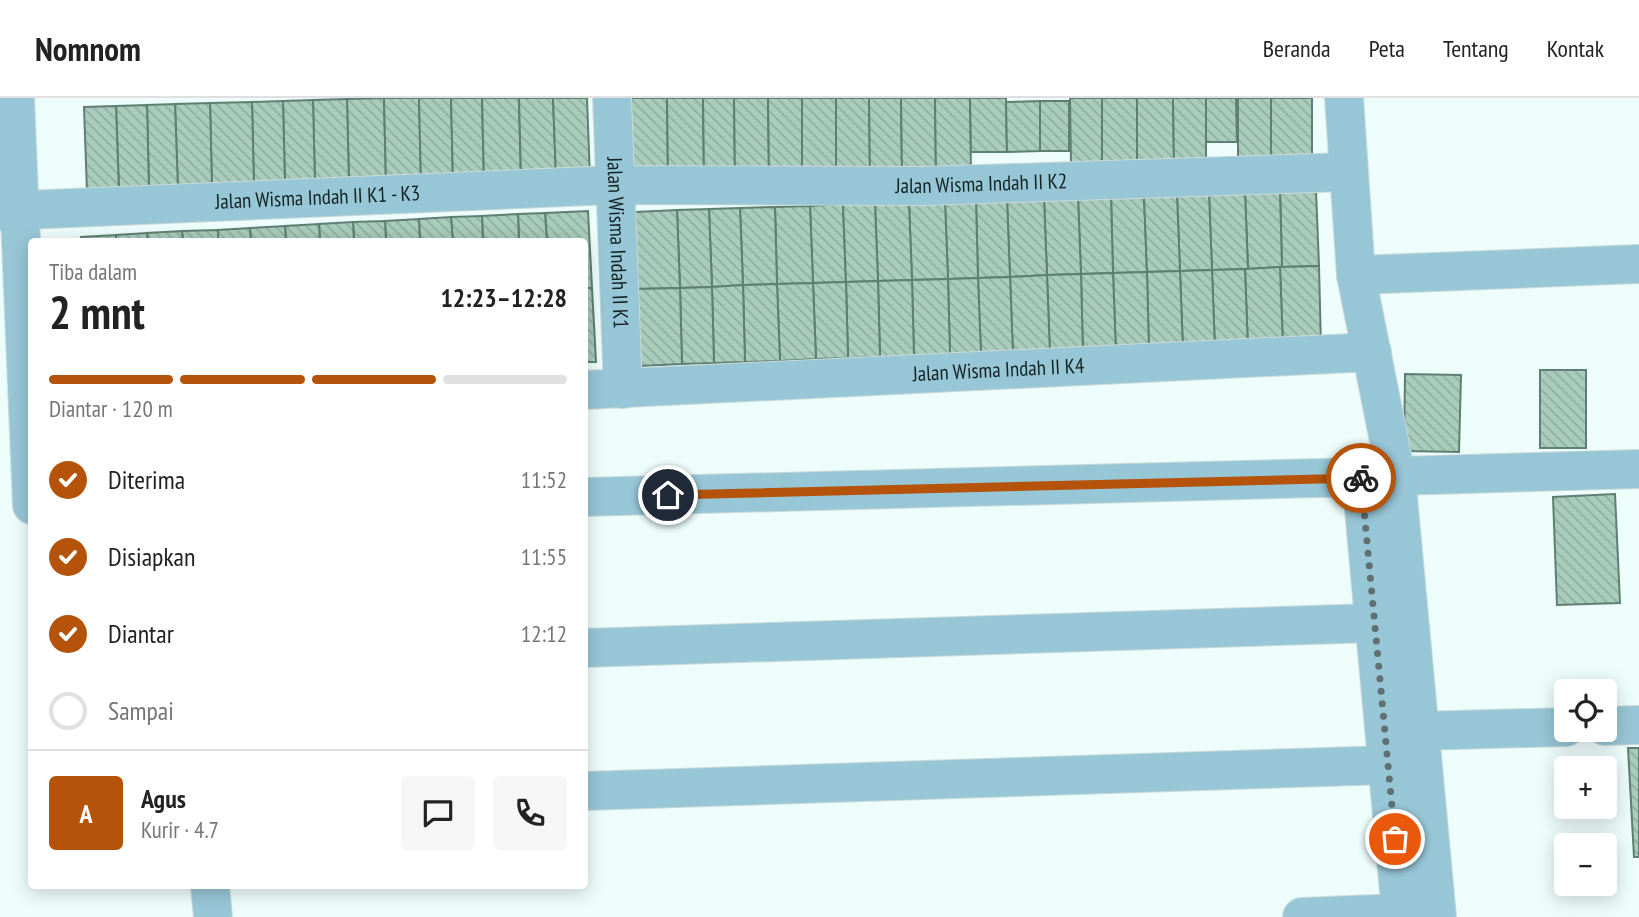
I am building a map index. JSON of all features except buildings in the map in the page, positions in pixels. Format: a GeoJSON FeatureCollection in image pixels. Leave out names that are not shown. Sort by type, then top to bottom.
{"type":"FeatureCollection","features":[{"type":"Feature","properties":{"kind":"street"},"geometry":{"type":"LineString","coordinates":[[15,98],[11,210],[19,409],[28,475]]}},
{"type":"Feature","properties":{"kind":"street","name":"Jalan Wisma Indah II K1"},"geometry":{"type":"LineString","coordinates":[[612,98],[624,389]]}},
{"type":"Feature","properties":{"kind":"street"},"geometry":{"type":"LineString","coordinates":[[1344,98],[1356,275],[1396,476],[1437,917]]}},
{"type":"Feature","properties":{"kind":"street","name":"Jalan Wisma Indah II K2"},"geometry":{"type":"LineString","coordinates":[[614,185],[923,187],[1347,172]]}},
{"type":"Feature","properties":{"kind":"street","name":"Jalan Wisma Indah II K1 - K3"},"geometry":{"type":"LineString","coordinates":[[11,210],[614,185]]}},
{"type":"Feature","properties":{"kind":"street"},"geometry":{"type":"LineString","coordinates":[[1356,275],[1639,264]]}},
{"type":"Feature","properties":{"kind":"street","name":"Jalan Wisma Indah II K4"},"geometry":{"type":"LineString","coordinates":[[588,390],[1372,352]]}},
{"type":"Feature","properties":{"kind":"street"},"geometry":{"type":"LineString","coordinates":[[1396,476],[1639,468]]}},
{"type":"Feature","properties":{"kind":"street"},"geometry":{"type":"LineString","coordinates":[[588,497],[1361,477],[1401,913],[1301,917]]}},
{"type":"Feature","properties":{"kind":"street"},"geometry":{"type":"LineString","coordinates":[[588,648],[1374,623]]}},
{"type":"Feature","properties":{"kind":"street"},"geometry":{"type":"LineString","coordinates":[[1617,726],[1639,725]]}},
{"type":"Feature","properties":{"kind":"street"},"geometry":{"type":"LineString","coordinates":[[1420,731],[1554,727]]}},
{"type":"Feature","properties":{"kind":"street"},"geometry":{"type":"LineString","coordinates":[[588,791],[1388,765]]}},
{"type":"Feature","properties":{"kind":"street"},"geometry":{"type":"LineString","coordinates":[[210,889],[213,917]]}},
{"type":"Feature","properties":{"kind":"way so far"},"geometry":{"type":"LineString","coordinates":[[1361,478],[1395,839]]}},
{"type":"Feature","properties":{"kind":"route"},"geometry":{"type":"LineString","coordinates":[[668,495],[1361,478]]}}]}
